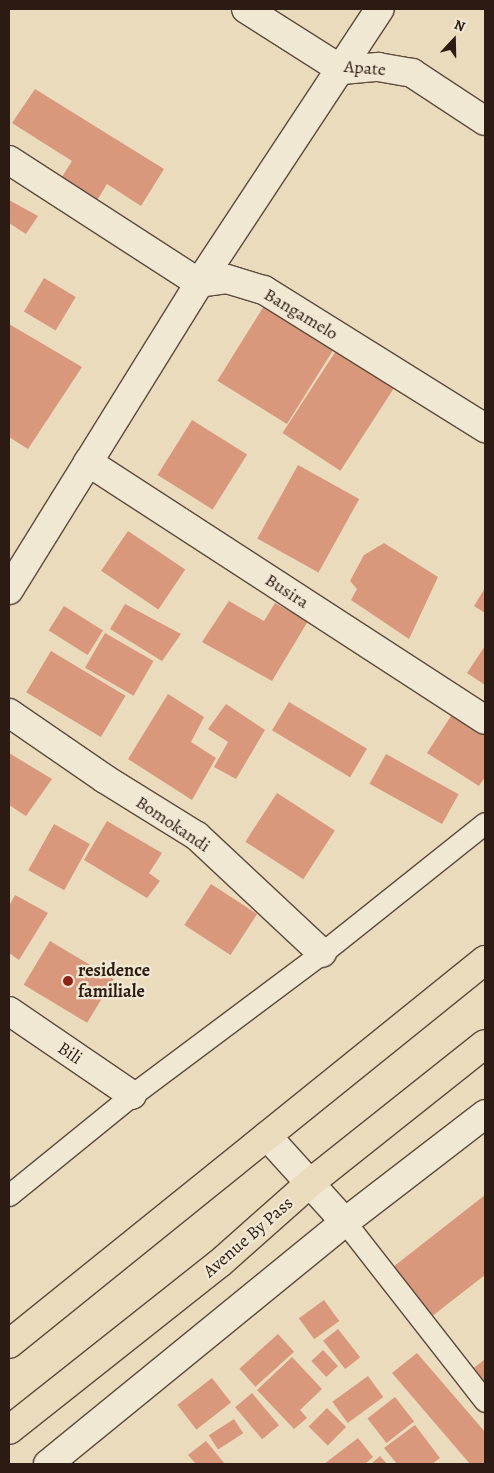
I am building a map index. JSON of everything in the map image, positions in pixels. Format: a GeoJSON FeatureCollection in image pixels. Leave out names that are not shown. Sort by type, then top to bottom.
{"type":"FeatureCollection","features":[{"type":"Feature","properties":{"kind":"highway"},"geometry":{"type":"LineString","coordinates":[[9,1344],[485,960]]}},
{"type":"Feature","properties":{"kind":"highway","name":"Avenue By Pass"},"geometry":{"type":"LineString","coordinates":[[9,1430],[220,1263],[310,1184],[485,1044]]}},
{"type":"Feature","properties":{"kind":"street","name":"Apate"},"geometry":{"type":"LineString","coordinates":[[246,9],[342,70],[378,67],[412,73],[485,121]]}},
{"type":"Feature","properties":{"kind":"street"},"geometry":{"type":"LineString","coordinates":[[9,590],[16,560],[88,462],[199,284],[342,70],[380,9]]}},
{"type":"Feature","properties":{"kind":"street"},"geometry":{"type":"LineString","coordinates":[[9,160],[199,284]]}},
{"type":"Feature","properties":{"kind":"street","name":"Bangamelo"},"geometry":{"type":"LineString","coordinates":[[199,284],[227,279],[264,290],[485,428]]}},
{"type":"Feature","properties":{"kind":"street","name":"Busira"},"geometry":{"type":"LineString","coordinates":[[88,462],[485,720]]}},
{"type":"Feature","properties":{"kind":"street","name":"Bomokandi"},"geometry":{"type":"LineString","coordinates":[[9,714],[105,779],[197,836],[322,953]]}},
{"type":"Feature","properties":{"kind":"street","name":"Bili"},"geometry":{"type":"LineString","coordinates":[[9,1011],[132,1095]]}},
{"type":"Feature","properties":{"kind":"street"},"geometry":{"type":"LineString","coordinates":[[48,1464],[345,1222],[485,1114]]}},
{"type":"Feature","properties":{"kind":"street"},"geometry":{"type":"LineString","coordinates":[[267,1136],[345,1222]]}},
{"type":"Feature","properties":{"kind":"lane"},"geometry":{"type":"LineString","coordinates":[[9,1195],[132,1095],[322,953],[485,823]]}},
{"type":"Feature","properties":{"kind":"lane"},"geometry":{"type":"LineString","coordinates":[[345,1222],[485,1400]]}},
{"type":"Feature","properties":{"kind":"building"},"geometry":{"type":"Polygon","coordinates":[[[35,89],[164,169],[141,206],[107,184],[96,202],[60,180],[72,161],[12,123],[35,89]]]}},
{"type":"Feature","properties":{"kind":"building"},"geometry":{"type":"Polygon","coordinates":[[[9,200],[38,216],[26,234],[9,223],[9,200]]]}},
{"type":"Feature","properties":{"kind":"building"},"geometry":{"type":"Polygon","coordinates":[[[44,278],[76,297],[56,330],[24,311],[44,278]]]}},
{"type":"Feature","properties":{"kind":"building"},"geometry":{"type":"Polygon","coordinates":[[[264,306],[334,349],[287,424],[217,381],[264,306]]]}},
{"type":"Feature","properties":{"kind":"building"},"geometry":{"type":"Polygon","coordinates":[[[9,324],[82,367],[28,449],[9,437],[9,324]]]}},
{"type":"Feature","properties":{"kind":"building"},"geometry":{"type":"Polygon","coordinates":[[[343,340],[401,378],[340,471],[283,433],[343,340]]]}},
{"type":"Feature","properties":{"kind":"building"},"geometry":{"type":"Polygon","coordinates":[[[192,420],[247,454],[213,510],[158,475],[192,420]]]}},
{"type":"Feature","properties":{"kind":"building"},"geometry":{"type":"Polygon","coordinates":[[[298,465],[359,499],[318,572],[257,538],[298,465]]]}},
{"type":"Feature","properties":{"kind":"building"},"geometry":{"type":"Polygon","coordinates":[[[128,531],[185,570],[158,609],[101,571],[128,531]]]}},
{"type":"Feature","properties":{"kind":"building"},"geometry":{"type":"Polygon","coordinates":[[[384,543],[438,577],[409,639],[351,600],[357,589],[350,581],[364,555],[384,543]]]}},
{"type":"Feature","properties":{"kind":"building"},"geometry":{"type":"Polygon","coordinates":[[[485,588],[485,613],[474,606],[485,588]]]}},
{"type":"Feature","properties":{"kind":"building"},"geometry":{"type":"Polygon","coordinates":[[[229,601],[264,621],[275,603],[308,621],[272,681],[202,642],[229,601]]]}},
{"type":"Feature","properties":{"kind":"building"},"geometry":{"type":"Polygon","coordinates":[[[125,604],[181,634],[162,661],[110,629],[125,604]]]}},
{"type":"Feature","properties":{"kind":"building"},"geometry":{"type":"Polygon","coordinates":[[[64,606],[103,630],[88,655],[49,631],[64,606]]]}},
{"type":"Feature","properties":{"kind":"building"},"geometry":{"type":"Polygon","coordinates":[[[105,633],[153,661],[133,696],[85,668],[105,633]]]}},
{"type":"Feature","properties":{"kind":"building"},"geometry":{"type":"Polygon","coordinates":[[[485,646],[485,685],[467,673],[485,646]]]}},
{"type":"Feature","properties":{"kind":"building"},"geometry":{"type":"Polygon","coordinates":[[[51,651],[126,696],[101,737],[26,692],[51,651]]]}},
{"type":"Feature","properties":{"kind":"building"},"geometry":{"type":"Polygon","coordinates":[[[168,694],[204,717],[191,742],[216,758],[192,800],[128,759],[168,694]]]}},
{"type":"Feature","properties":{"kind":"building"},"geometry":{"type":"Polygon","coordinates":[[[289,702],[367,749],[350,777],[272,730],[289,702]]]}},
{"type":"Feature","properties":{"kind":"building"},"geometry":{"type":"Polygon","coordinates":[[[226,704],[265,730],[236,779],[214,767],[228,742],[208,729],[226,704]]]}},
{"type":"Feature","properties":{"kind":"building"},"geometry":{"type":"Polygon","coordinates":[[[453,713],[485,734],[485,777],[479,786],[427,753],[453,713]]]}},
{"type":"Feature","properties":{"kind":"building"},"geometry":{"type":"Polygon","coordinates":[[[9,753],[52,779],[26,816],[9,805],[9,753]]]}},
{"type":"Feature","properties":{"kind":"building"},"geometry":{"type":"Polygon","coordinates":[[[386,754],[459,794],[442,824],[370,784],[386,754]]]}},
{"type":"Feature","properties":{"kind":"building"},"geometry":{"type":"Polygon","coordinates":[[[277,793],[335,831],[303,879],[245,842],[277,793]]]}},
{"type":"Feature","properties":{"kind":"building"},"geometry":{"type":"Polygon","coordinates":[[[107,821],[162,853],[149,873],[160,881],[147,898],[84,860],[107,821]]]}},
{"type":"Feature","properties":{"kind":"building"},"geometry":{"type":"Polygon","coordinates":[[[54,824],[90,844],[64,890],[28,870],[54,824]]]}},
{"type":"Feature","properties":{"kind":"building"},"geometry":{"type":"Polygon","coordinates":[[[211,884],[257,914],[230,955],[184,925],[211,884]]]}},
{"type":"Feature","properties":{"kind":"building"},"geometry":{"type":"Polygon","coordinates":[[[15,895],[48,913],[19,960],[9,953],[9,906],[15,895]]]}},
{"type":"Feature","properties":{"kind":"building","name":"residence familiale"},"geometry":{"type":"Polygon","coordinates":[[[50,941],[113,979],[87,1023],[24,985],[50,941]]]}},
{"type":"Feature","properties":{"kind":"building"},"geometry":{"type":"Polygon","coordinates":[[[485,1195],[485,1275],[431,1317],[393,1267],[485,1195]]]}},
{"type":"Feature","properties":{"kind":"building"},"geometry":{"type":"Polygon","coordinates":[[[324,1300],[339,1321],[314,1339],[299,1318],[324,1300]]]}},
{"type":"Feature","properties":{"kind":"building"},"geometry":{"type":"Polygon","coordinates":[[[338,1329],[360,1357],[345,1369],[323,1341],[338,1329]]]}},
{"type":"Feature","properties":{"kind":"building"},"geometry":{"type":"Polygon","coordinates":[[[278,1334],[294,1352],[255,1387],[239,1369],[278,1334]]]}},
{"type":"Feature","properties":{"kind":"building"},"geometry":{"type":"Polygon","coordinates":[[[323,1350],[338,1366],[326,1377],[311,1361],[323,1350]]]}},
{"type":"Feature","properties":{"kind":"building"},"geometry":{"type":"Polygon","coordinates":[[[417,1353],[485,1432],[485,1464],[470,1464],[392,1373],[417,1353]]]}},
{"type":"Feature","properties":{"kind":"building"},"geometry":{"type":"Polygon","coordinates":[[[292,1357],[322,1389],[300,1410],[307,1418],[294,1429],[257,1390],[292,1357]]]}},
{"type":"Feature","properties":{"kind":"building"},"geometry":{"type":"Polygon","coordinates":[[[485,1359],[485,1390],[470,1371],[485,1359]]]}},
{"type":"Feature","properties":{"kind":"building"},"geometry":{"type":"Polygon","coordinates":[[[368,1376],[383,1397],[348,1423],[332,1402],[368,1376]]]}},
{"type":"Feature","properties":{"kind":"building"},"geometry":{"type":"Polygon","coordinates":[[[212,1378],[231,1402],[196,1430],[177,1405],[212,1378]]]}},
{"type":"Feature","properties":{"kind":"building"},"geometry":{"type":"Polygon","coordinates":[[[252,1393],[279,1425],[262,1439],[235,1407],[252,1393]]]}},
{"type":"Feature","properties":{"kind":"building"},"geometry":{"type":"Polygon","coordinates":[[[395,1397],[414,1421],[387,1443],[367,1419],[395,1397]]]}},
{"type":"Feature","properties":{"kind":"building"},"geometry":{"type":"Polygon","coordinates":[[[327,1408],[346,1427],[328,1445],[309,1426],[327,1408]]]}},
{"type":"Feature","properties":{"kind":"building"},"geometry":{"type":"Polygon","coordinates":[[[234,1419],[243,1433],[218,1450],[209,1435],[234,1419]]]}},
{"type":"Feature","properties":{"kind":"building"},"geometry":{"type":"Polygon","coordinates":[[[415,1425],[440,1458],[432,1464],[397,1464],[384,1448],[415,1425]]]}},
{"type":"Feature","properties":{"kind":"building"},"geometry":{"type":"Polygon","coordinates":[[[358,1438],[373,1457],[365,1464],[324,1464],[358,1438]]]}},
{"type":"Feature","properties":{"kind":"building"},"geometry":{"type":"Polygon","coordinates":[[[206,1441],[225,1464],[196,1464],[188,1455],[206,1441]]]}},
{"type":"Feature","properties":{"kind":"building"},"geometry":{"type":"Polygon","coordinates":[[[380,1456],[387,1464],[371,1464],[380,1456]]]}},
{"type":"Feature","properties":{"kind":"place","name":"residence familiale"},"geometry":{"type":"Point","coordinates":[68,981]}}]}
